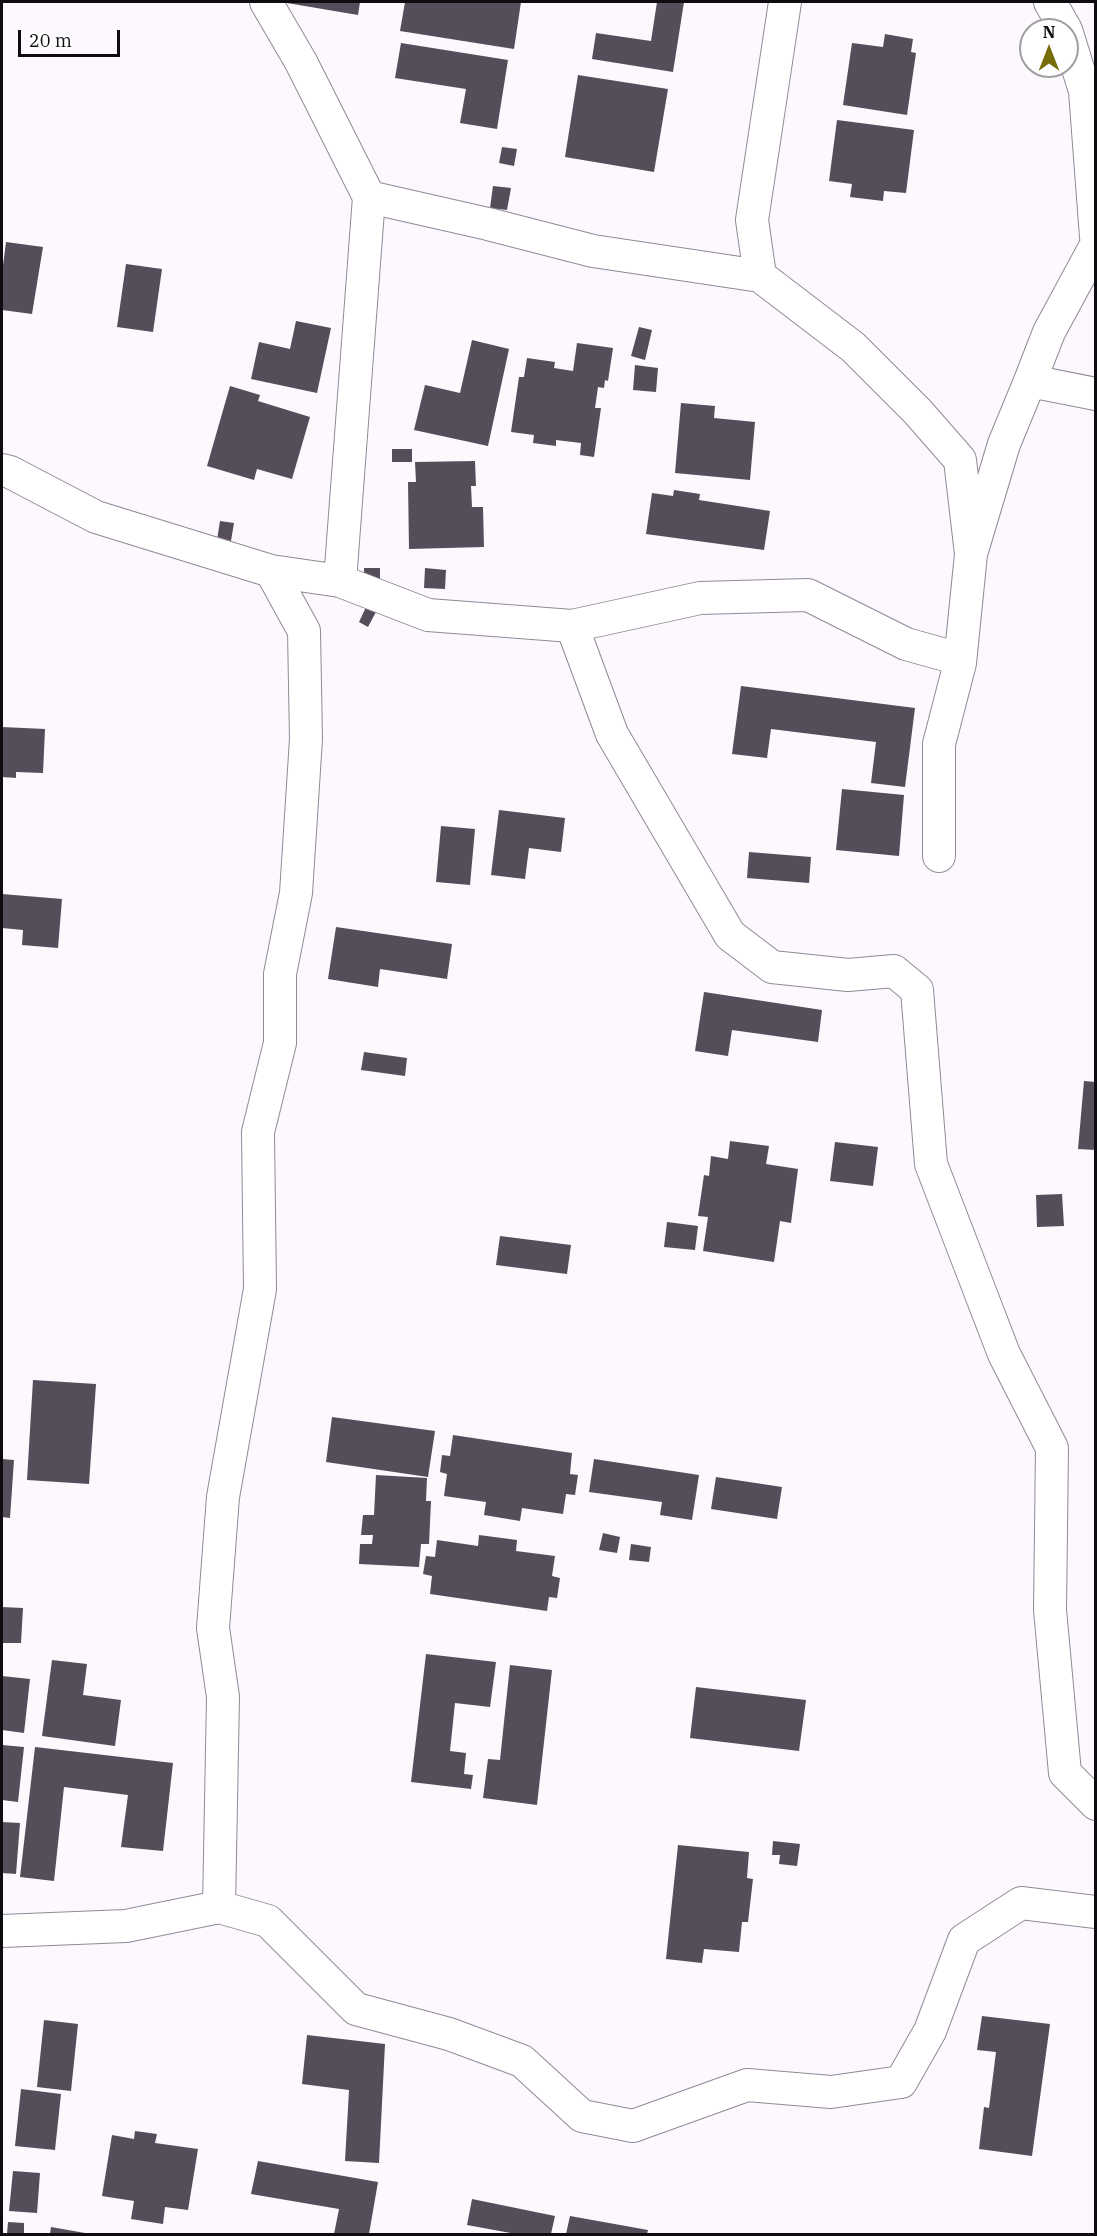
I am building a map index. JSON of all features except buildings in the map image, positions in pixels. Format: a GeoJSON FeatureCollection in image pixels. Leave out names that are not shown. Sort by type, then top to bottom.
{"type":"FeatureCollection","features":[{"type":"Feature","properties":{"kind":"street"},"geometry":{"type":"LineString","coordinates":[[266,2],[301,62],[369,197],[340,581]]}},
{"type":"Feature","properties":{"kind":"street"},"geometry":{"type":"LineString","coordinates":[[760,276],[752,220],[785,2]]}},
{"type":"Feature","properties":{"kind":"street"},"geometry":{"type":"LineString","coordinates":[[1050,2],[1059,18]]}},
{"type":"Feature","properties":{"kind":"street"},"geometry":{"type":"LineString","coordinates":[[1079,71],[1085,91],[1095,237]]}},
{"type":"Feature","properties":{"kind":"street"},"geometry":{"type":"LineString","coordinates":[[369,197],[593,251],[760,276],[853,348],[918,412],[960,460],[972,554]]}},
{"type":"Feature","properties":{"kind":"street"},"geometry":{"type":"LineString","coordinates":[[939,856],[939,744],[960,663],[972,554],[1004,444],[1049,332],[1095,245]]}},
{"type":"Feature","properties":{"kind":"street"},"geometry":{"type":"LineString","coordinates":[[1030,381],[1095,394]]}},
{"type":"Feature","properties":{"kind":"street"},"geometry":{"type":"LineString","coordinates":[[2,470],[96,517],[271,571],[340,581],[428,615],[572,626],[700,598],[808,595],[906,644],[949,656]]}},
{"type":"Feature","properties":{"kind":"street"},"geometry":{"type":"LineString","coordinates":[[219,1907],[223,1697],[213,1628],[220,1533],[223,1497],[260,1289],[258,1132],[280,1043],[280,974],[296,893],[306,739],[304,631],[271,571]]}},
{"type":"Feature","properties":{"kind":"street"},"geometry":{"type":"LineString","coordinates":[[572,626],[612,734],[730,935],[772,967],[848,975],[894,971],[917,990],[931,1164],[1004,1354],[1052,1448],[1050,1610],[1065,1773],[1095,1804]]}},
{"type":"Feature","properties":{"kind":"street"},"geometry":{"type":"LineString","coordinates":[[2,1931],[126,1926],[219,1907],[268,1921],[356,2009],[449,2034],[522,2061],[582,2116],[633,2126],[747,2085],[831,2092],[901,2082],[930,2031],[964,1940],[1021,1903],[1095,1912]]}}]}
